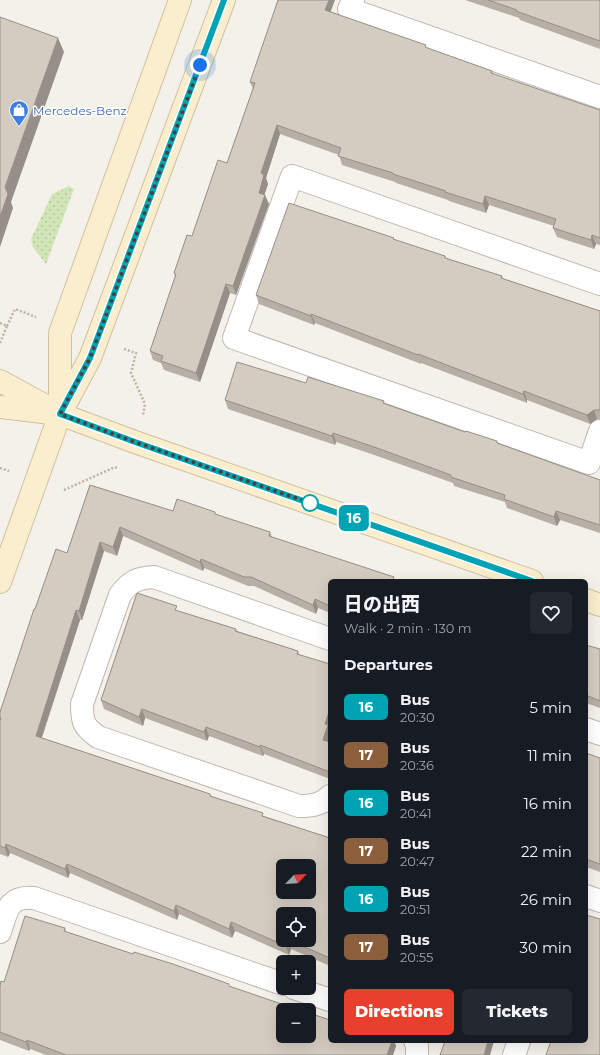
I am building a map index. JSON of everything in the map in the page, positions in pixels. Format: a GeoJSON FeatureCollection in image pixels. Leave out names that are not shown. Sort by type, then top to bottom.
{"type":"FeatureCollection","features":[{"type":"Feature","properties":{"kind":"street"},"geometry":{"type":"LineString","coordinates":[[60,414],[60,333],[180,0]]}},
{"type":"Feature","properties":{"kind":"street"},"geometry":{"type":"LineString","coordinates":[[0,582],[60,414],[90,358],[224,0]]}},
{"type":"Feature","properties":{"kind":"street"},"geometry":{"type":"LineString","coordinates":[[352,0],[349,9],[600,97]]}},
{"type":"Feature","properties":{"kind":"street"},"geometry":{"type":"LineString","coordinates":[[600,284],[292,176],[234,338],[589,463],[600,431]]}},
{"type":"Feature","properties":{"kind":"street"},"geometry":{"type":"LineString","coordinates":[[0,381],[60,414],[504,576],[521,579]]}},
{"type":"Feature","properties":{"kind":"street"},"geometry":{"type":"LineString","coordinates":[[0,408],[60,414]]}},
{"type":"Feature","properties":{"kind":"street"},"geometry":{"type":"LineString","coordinates":[[328,637],[154,577],[142,578],[128,585],[120,595],[82,704],[82,718],[87,730],[98,737],[299,806],[311,806],[325,801],[328,798]]}},
{"type":"Feature","properties":{"kind":"street"},"geometry":{"type":"LineString","coordinates":[[588,601],[600,605]]}},
{"type":"Feature","properties":{"kind":"street"},"geometry":{"type":"LineString","coordinates":[[588,730],[600,734]]}},
{"type":"Feature","properties":{"kind":"street"},"geometry":{"type":"LineString","coordinates":[[0,932],[8,907],[13,902],[23,897],[34,898],[276,982]]}},
{"type":"Feature","properties":{"kind":"street"},"geometry":{"type":"LineString","coordinates":[[588,897],[600,901]]}},
{"type":"Feature","properties":{"kind":"street"},"geometry":{"type":"LineString","coordinates":[[315,995],[328,999]]}},
{"type":"Feature","properties":{"kind":"street"},"geometry":{"type":"LineString","coordinates":[[416,1043],[416,1055]]}},
{"type":"Feature","properties":{"kind":"street"},"geometry":{"type":"LineString","coordinates":[[514,1055],[518,1043]]}},
{"type":"Feature","properties":{"kind":"path"},"geometry":{"type":"LineString","coordinates":[[0,323],[7,326],[0,343]]}},
{"type":"Feature","properties":{"kind":"green space"},"geometry":{"type":"Polygon","coordinates":[[[69,186],[74,189],[46,264],[33,247],[31,239],[52,194],[69,186]]]}},
{"type":"Feature","properties":{"kind":"building"},"geometry":{"type":"Polygon","coordinates":[[[278,0],[329,0],[325,10],[426,45],[425,47],[492,71],[491,73],[600,110],[600,238],[592,235],[591,240],[553,228],[556,219],[485,196],[483,204],[338,156],[341,148],[277,125],[261,173],[264,175],[259,193],[265,195],[233,286],[226,284],[196,373],[161,361],[163,356],[150,351],[176,274],[174,273],[187,235],[192,236],[218,160],[227,163],[255,83],[250,82],[278,0]]]}},
{"type":"Feature","properties":{"kind":"building"},"geometry":{"type":"Polygon","coordinates":[[[488,0],[600,0],[600,41],[516,11],[517,10],[488,0]]]}},
{"type":"Feature","properties":{"kind":"building","name":"Mercedes-Benz"},"geometry":{"type":"Polygon","coordinates":[[[0,17],[58,38],[5,187],[8,194],[0,217],[0,17]]]}},
{"type":"Feature","properties":{"kind":"building"},"geometry":{"type":"Polygon","coordinates":[[[289,203],[394,238],[393,239],[445,256],[445,258],[502,276],[501,278],[600,311],[600,410],[594,410],[587,415],[524,391],[523,394],[311,314],[311,316],[256,295],[289,203]]]}},
{"type":"Feature","properties":{"kind":"building"},"geometry":{"type":"Polygon","coordinates":[[[237,362],[306,383],[308,377],[384,401],[383,403],[465,432],[466,431],[497,441],[497,443],[600,480],[600,525],[556,511],[554,517],[504,499],[505,495],[451,477],[451,475],[377,448],[333,433],[332,436],[225,400],[237,362]]]}},
{"type":"Feature","properties":{"kind":"building"},"geometry":{"type":"Polygon","coordinates":[[[90,485],[173,511],[177,499],[215,512],[215,514],[270,532],[269,536],[394,577],[393,579],[328,579],[328,605],[315,599],[313,605],[251,577],[244,577],[201,559],[200,562],[120,527],[113,547],[100,542],[79,611],[76,610],[36,736],[210,794],[210,796],[263,813],[262,816],[328,837],[328,957],[304,947],[316,947],[316,907],[276,907],[276,942],[231,922],[229,929],[176,905],[174,911],[67,864],[65,869],[6,844],[5,848],[0,846],[0,712],[56,549],[67,553],[90,485]]]}},
{"type":"Feature","properties":{"kind":"building"},"geometry":{"type":"Polygon","coordinates":[[[137,593],[177,606],[175,610],[236,629],[235,631],[298,651],[297,654],[328,663],[328,715],[325,724],[328,725],[323,740],[328,741],[328,771],[260,745],[260,747],[206,727],[204,732],[142,709],[139,717],[101,700],[137,593]]]}},
{"type":"Feature","properties":{"kind":"building"},"geometry":{"type":"Polygon","coordinates":[[[588,646],[600,649],[600,701],[588,696],[588,646]]]}},
{"type":"Feature","properties":{"kind":"building"},"geometry":{"type":"Polygon","coordinates":[[[588,754],[600,758],[600,864],[588,860],[588,754]]]}},
{"type":"Feature","properties":{"kind":"building"},"geometry":{"type":"Polygon","coordinates":[[[25,916],[65,928],[64,931],[133,954],[134,952],[173,964],[229,984],[229,986],[279,1003],[276,1003],[276,1043],[316,1043],[316,1015],[328,1019],[328,1043],[391,1043],[387,1055],[66,1055],[27,1040],[26,1042],[0,1032],[1,981],[4,982],[25,916]]]}},
{"type":"Feature","properties":{"kind":"building"},"geometry":{"type":"Polygon","coordinates":[[[588,916],[600,919],[600,1055],[546,1055],[550,1043],[588,1043],[588,916]]]}},
{"type":"Feature","properties":{"kind":"building"},"geometry":{"type":"Polygon","coordinates":[[[444,1043],[487,1043],[484,1055],[440,1055],[444,1043]]]}},
{"type":"Feature","properties":{"kind":"bus line","name":"16"},"geometry":{"type":"LineString","coordinates":[[224,0],[90,358],[60,414],[135,442],[526,579]]}},
{"type":"Feature","properties":{"kind":"place","name":"Mercedes-Benz"},"geometry":{"type":"Point","coordinates":[19,127]}},
{"type":"Feature","properties":{"kind":"route"},"geometry":{"type":"LineString","coordinates":[[200,65],[90,358],[60,414],[135,442],[313,504],[310,503]]}}]}
